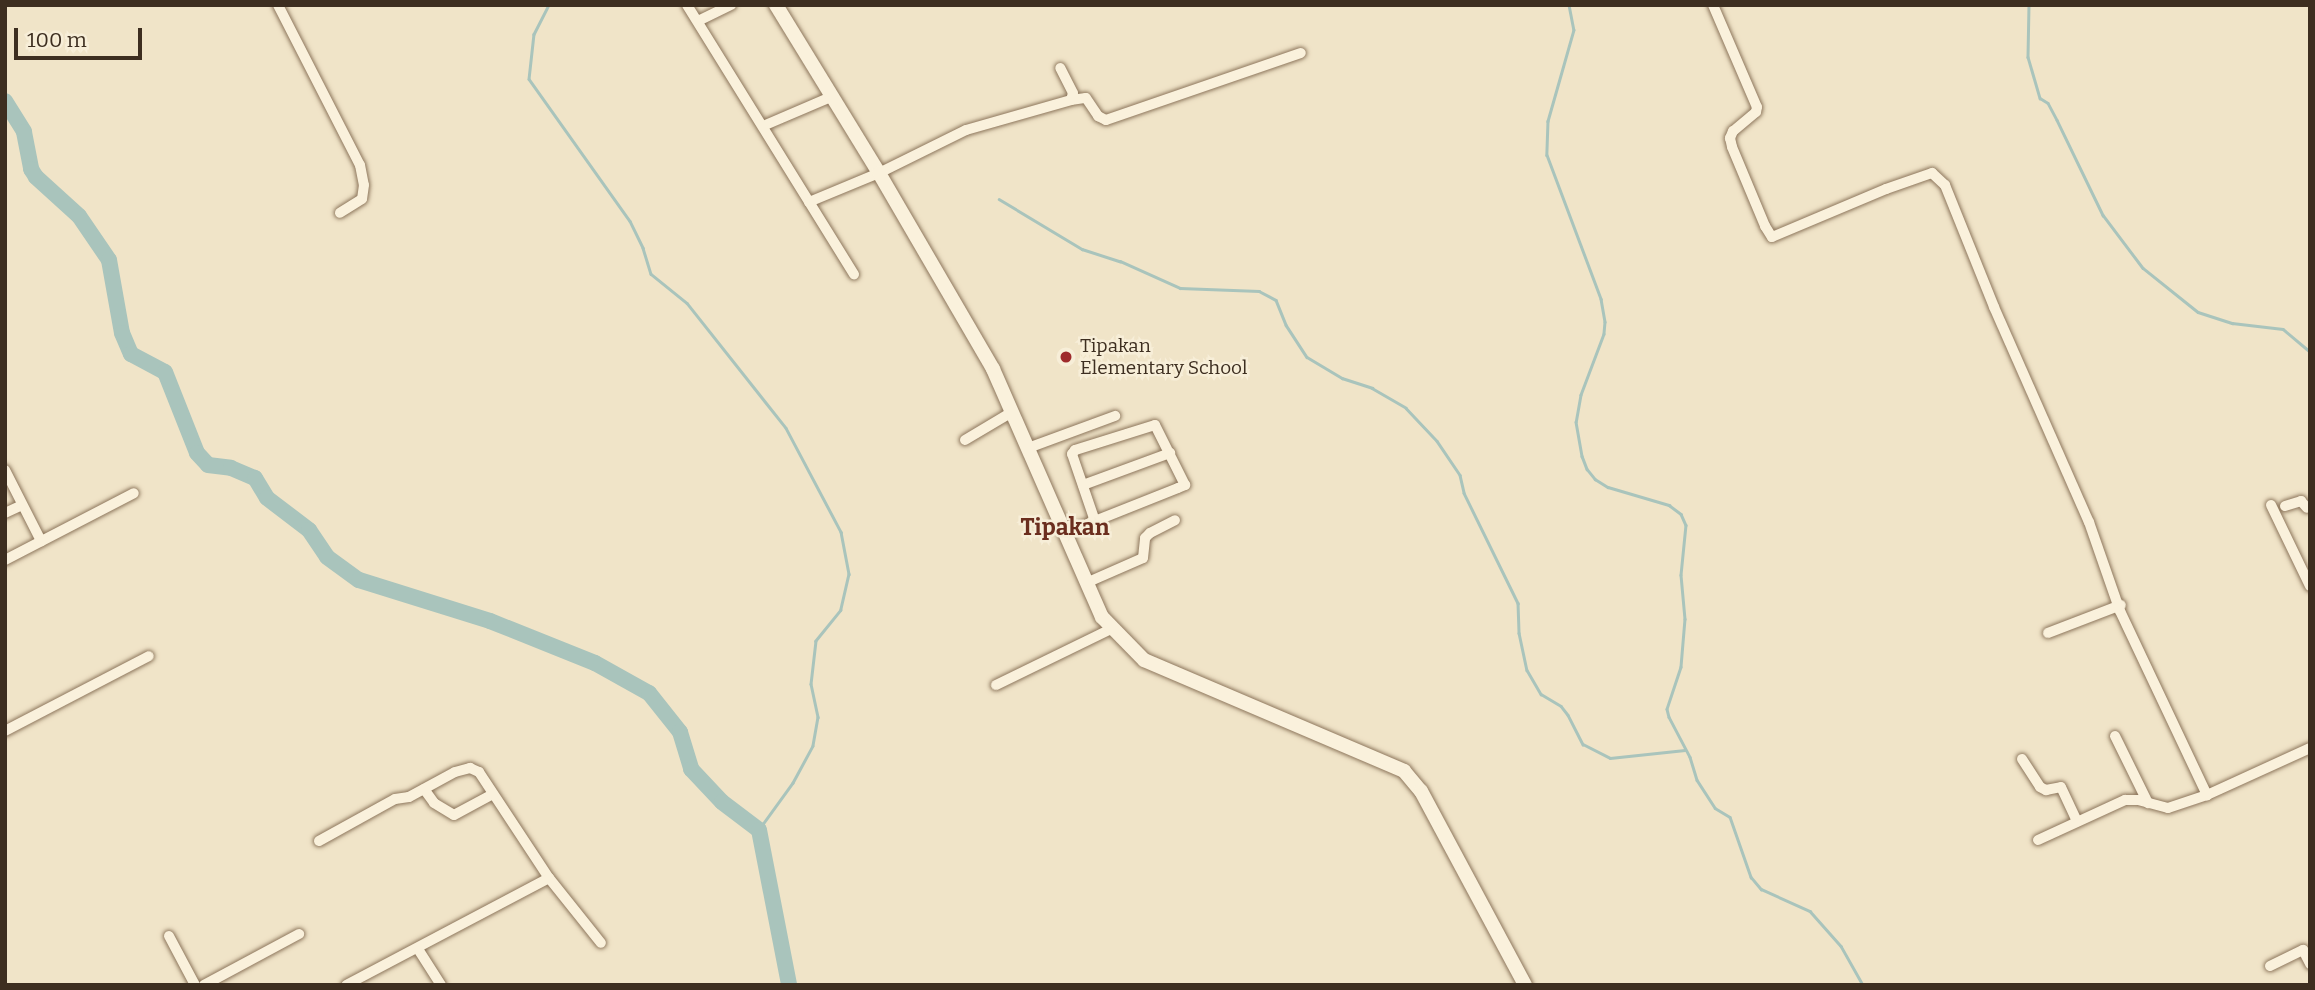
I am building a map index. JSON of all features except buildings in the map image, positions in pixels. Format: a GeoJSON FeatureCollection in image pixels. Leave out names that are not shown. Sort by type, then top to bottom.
{"type":"FeatureCollection","features":[{"type":"Feature","properties":{"kind":"street"},"geometry":{"type":"LineString","coordinates":[[278,5],[360,164],[364,185],[362,198],[340,213]]}},
{"type":"Feature","properties":{"kind":"street"},"geometry":{"type":"LineString","coordinates":[[687,5],[854,274]]}},
{"type":"Feature","properties":{"kind":"street"},"geometry":{"type":"LineString","coordinates":[[698,21],[731,5]]}},
{"type":"Feature","properties":{"kind":"street"},"geometry":{"type":"LineString","coordinates":[[776,5],[879,173],[993,369],[1086,583],[1102,617],[1111,629],[1144,660],[1404,771],[1421,792],[1525,985]]}},
{"type":"Feature","properties":{"kind":"street"},"geometry":{"type":"LineString","coordinates":[[1713,5],[1756,107],[1755,112],[1733,131],[1732,147],[1765,226],[1773,237],[1885,189],[1932,173],[1945,185],[2089,522],[2134,642],[2207,795]]}},
{"type":"Feature","properties":{"kind":"street"},"geometry":{"type":"LineString","coordinates":[[809,202],[879,173],[966,130],[1086,98],[1098,116],[1106,120],[1301,53]]}},
{"type":"Feature","properties":{"kind":"street"},"geometry":{"type":"LineString","coordinates":[[1060,68],[1073,93],[1071,100]]}},
{"type":"Feature","properties":{"kind":"street"},"geometry":{"type":"LineString","coordinates":[[763,126],[833,96]]}},
{"type":"Feature","properties":{"kind":"street"},"geometry":{"type":"LineString","coordinates":[[965,440],[1012,412]]}},
{"type":"Feature","properties":{"kind":"street"},"geometry":{"type":"LineString","coordinates":[[1028,448],[1115,416]]}},
{"type":"Feature","properties":{"kind":"street"},"geometry":{"type":"LineString","coordinates":[[1065,533],[1185,485],[1158,428],[1148,425],[1075,450],[1073,460],[1096,520]]}},
{"type":"Feature","properties":{"kind":"street"},"geometry":{"type":"LineString","coordinates":[[1083,485],[1170,453]]}},
{"type":"Feature","properties":{"kind":"street"},"geometry":{"type":"LineString","coordinates":[[6,473],[41,541]]}},
{"type":"Feature","properties":{"kind":"street"},"geometry":{"type":"LineString","coordinates":[[5,560],[134,493]]}},
{"type":"Feature","properties":{"kind":"street"},"geometry":{"type":"LineString","coordinates":[[2307,508],[2301,501],[2277,507],[2310,586]]}},
{"type":"Feature","properties":{"kind":"street"},"geometry":{"type":"LineString","coordinates":[[5,513],[22,505]]}},
{"type":"Feature","properties":{"kind":"street"},"geometry":{"type":"LineString","coordinates":[[1086,583],[1143,558],[1145,538],[1175,520]]}},
{"type":"Feature","properties":{"kind":"street"},"geometry":{"type":"LineString","coordinates":[[2048,633],[2120,605]]}},
{"type":"Feature","properties":{"kind":"street"},"geometry":{"type":"LineString","coordinates":[[996,685],[1111,629]]}},
{"type":"Feature","properties":{"kind":"street"},"geometry":{"type":"LineString","coordinates":[[5,731],[149,656]]}},
{"type":"Feature","properties":{"kind":"street"},"geometry":{"type":"LineString","coordinates":[[2116,736],[2148,803]]}},
{"type":"Feature","properties":{"kind":"street"},"geometry":{"type":"LineString","coordinates":[[2038,840],[2125,800],[2168,808],[2207,795],[2310,748]]}},
{"type":"Feature","properties":{"kind":"street"},"geometry":{"type":"LineString","coordinates":[[2022,759],[2040,787],[2046,790],[2061,787],[2077,822]]}},
{"type":"Feature","properties":{"kind":"street"},"geometry":{"type":"LineString","coordinates":[[319,841],[395,799],[410,797],[456,772],[470,768],[479,772],[549,878],[601,943]]}},
{"type":"Feature","properties":{"kind":"street"},"geometry":{"type":"LineString","coordinates":[[425,789],[434,803],[449,814],[493,794]]}},
{"type":"Feature","properties":{"kind":"street"},"geometry":{"type":"LineString","coordinates":[[346,985],[549,878]]}},
{"type":"Feature","properties":{"kind":"street"},"geometry":{"type":"LineString","coordinates":[[204,985],[299,934]]}},
{"type":"Feature","properties":{"kind":"street"},"geometry":{"type":"LineString","coordinates":[[169,936],[195,985]]}},
{"type":"Feature","properties":{"kind":"street"},"geometry":{"type":"LineString","coordinates":[[2270,966],[2307,947],[2310,964]]}},
{"type":"Feature","properties":{"kind":"street"},"geometry":{"type":"LineString","coordinates":[[418,949],[440,985]]}},
{"type":"Feature","properties":{"kind":"waterway"},"geometry":{"type":"LineString","coordinates":[[549,5],[534,34],[529,79],[630,221],[643,248],[651,274],[687,303],[786,428],[841,532],[849,574],[841,610],[816,641],[811,684],[818,717],[813,746],[793,783],[759,830]]}},
{"type":"Feature","properties":{"kind":"waterway"},"geometry":{"type":"LineString","coordinates":[[1569,5],[1574,30],[1548,121],[1547,155],[1601,299],[1605,322],[1604,334],[1581,395],[1576,422],[1582,456],[1595,479],[1608,487],[1669,505],[1681,514],[1686,525],[1681,575],[1685,619],[1681,667],[1667,709],[1669,717],[1690,757],[1697,780],[1715,808],[1730,817],[1751,877],[1761,889],[1810,911],[1841,946],[1863,985]]}},
{"type":"Feature","properties":{"kind":"waterway"},"geometry":{"type":"LineString","coordinates":[[2029,5],[2028,57],[2040,98],[2048,103],[2103,215],[2143,268],[2198,312],[2232,323],[2283,329],[2310,352]]}},
{"type":"Feature","properties":{"kind":"waterway"},"geometry":{"type":"LineString","coordinates":[[5,101],[24,132],[31,169],[36,177],[79,216],[109,260],[122,333],[131,354],[165,372],[197,453],[208,465],[231,468],[255,478],[267,498],[309,530],[327,557],[359,580],[490,621],[595,663],[649,693],[680,732],[691,769],[722,802],[759,830],[789,985]]}},
{"type":"Feature","properties":{"kind":"waterway"},"geometry":{"type":"LineString","coordinates":[[999,199],[1082,249],[1120,261],[1180,288],[1259,291],[1276,300],[1286,325],[1307,357],[1342,378],[1372,388],[1406,408],[1437,441],[1460,475],[1464,493],[1518,603],[1519,633],[1527,670],[1541,694],[1561,706],[1568,715],[1583,744],[1610,758],[1685,750]]}},
{"type":"Feature","properties":{"kind":"place","name":"Tipakan Elementary School"},"geometry":{"type":"Point","coordinates":[1066,357]}},
{"type":"Feature","properties":{"kind":"district","name":"Tipakan"},"geometry":{"type":"Point","coordinates":[1065,527]}}]}
